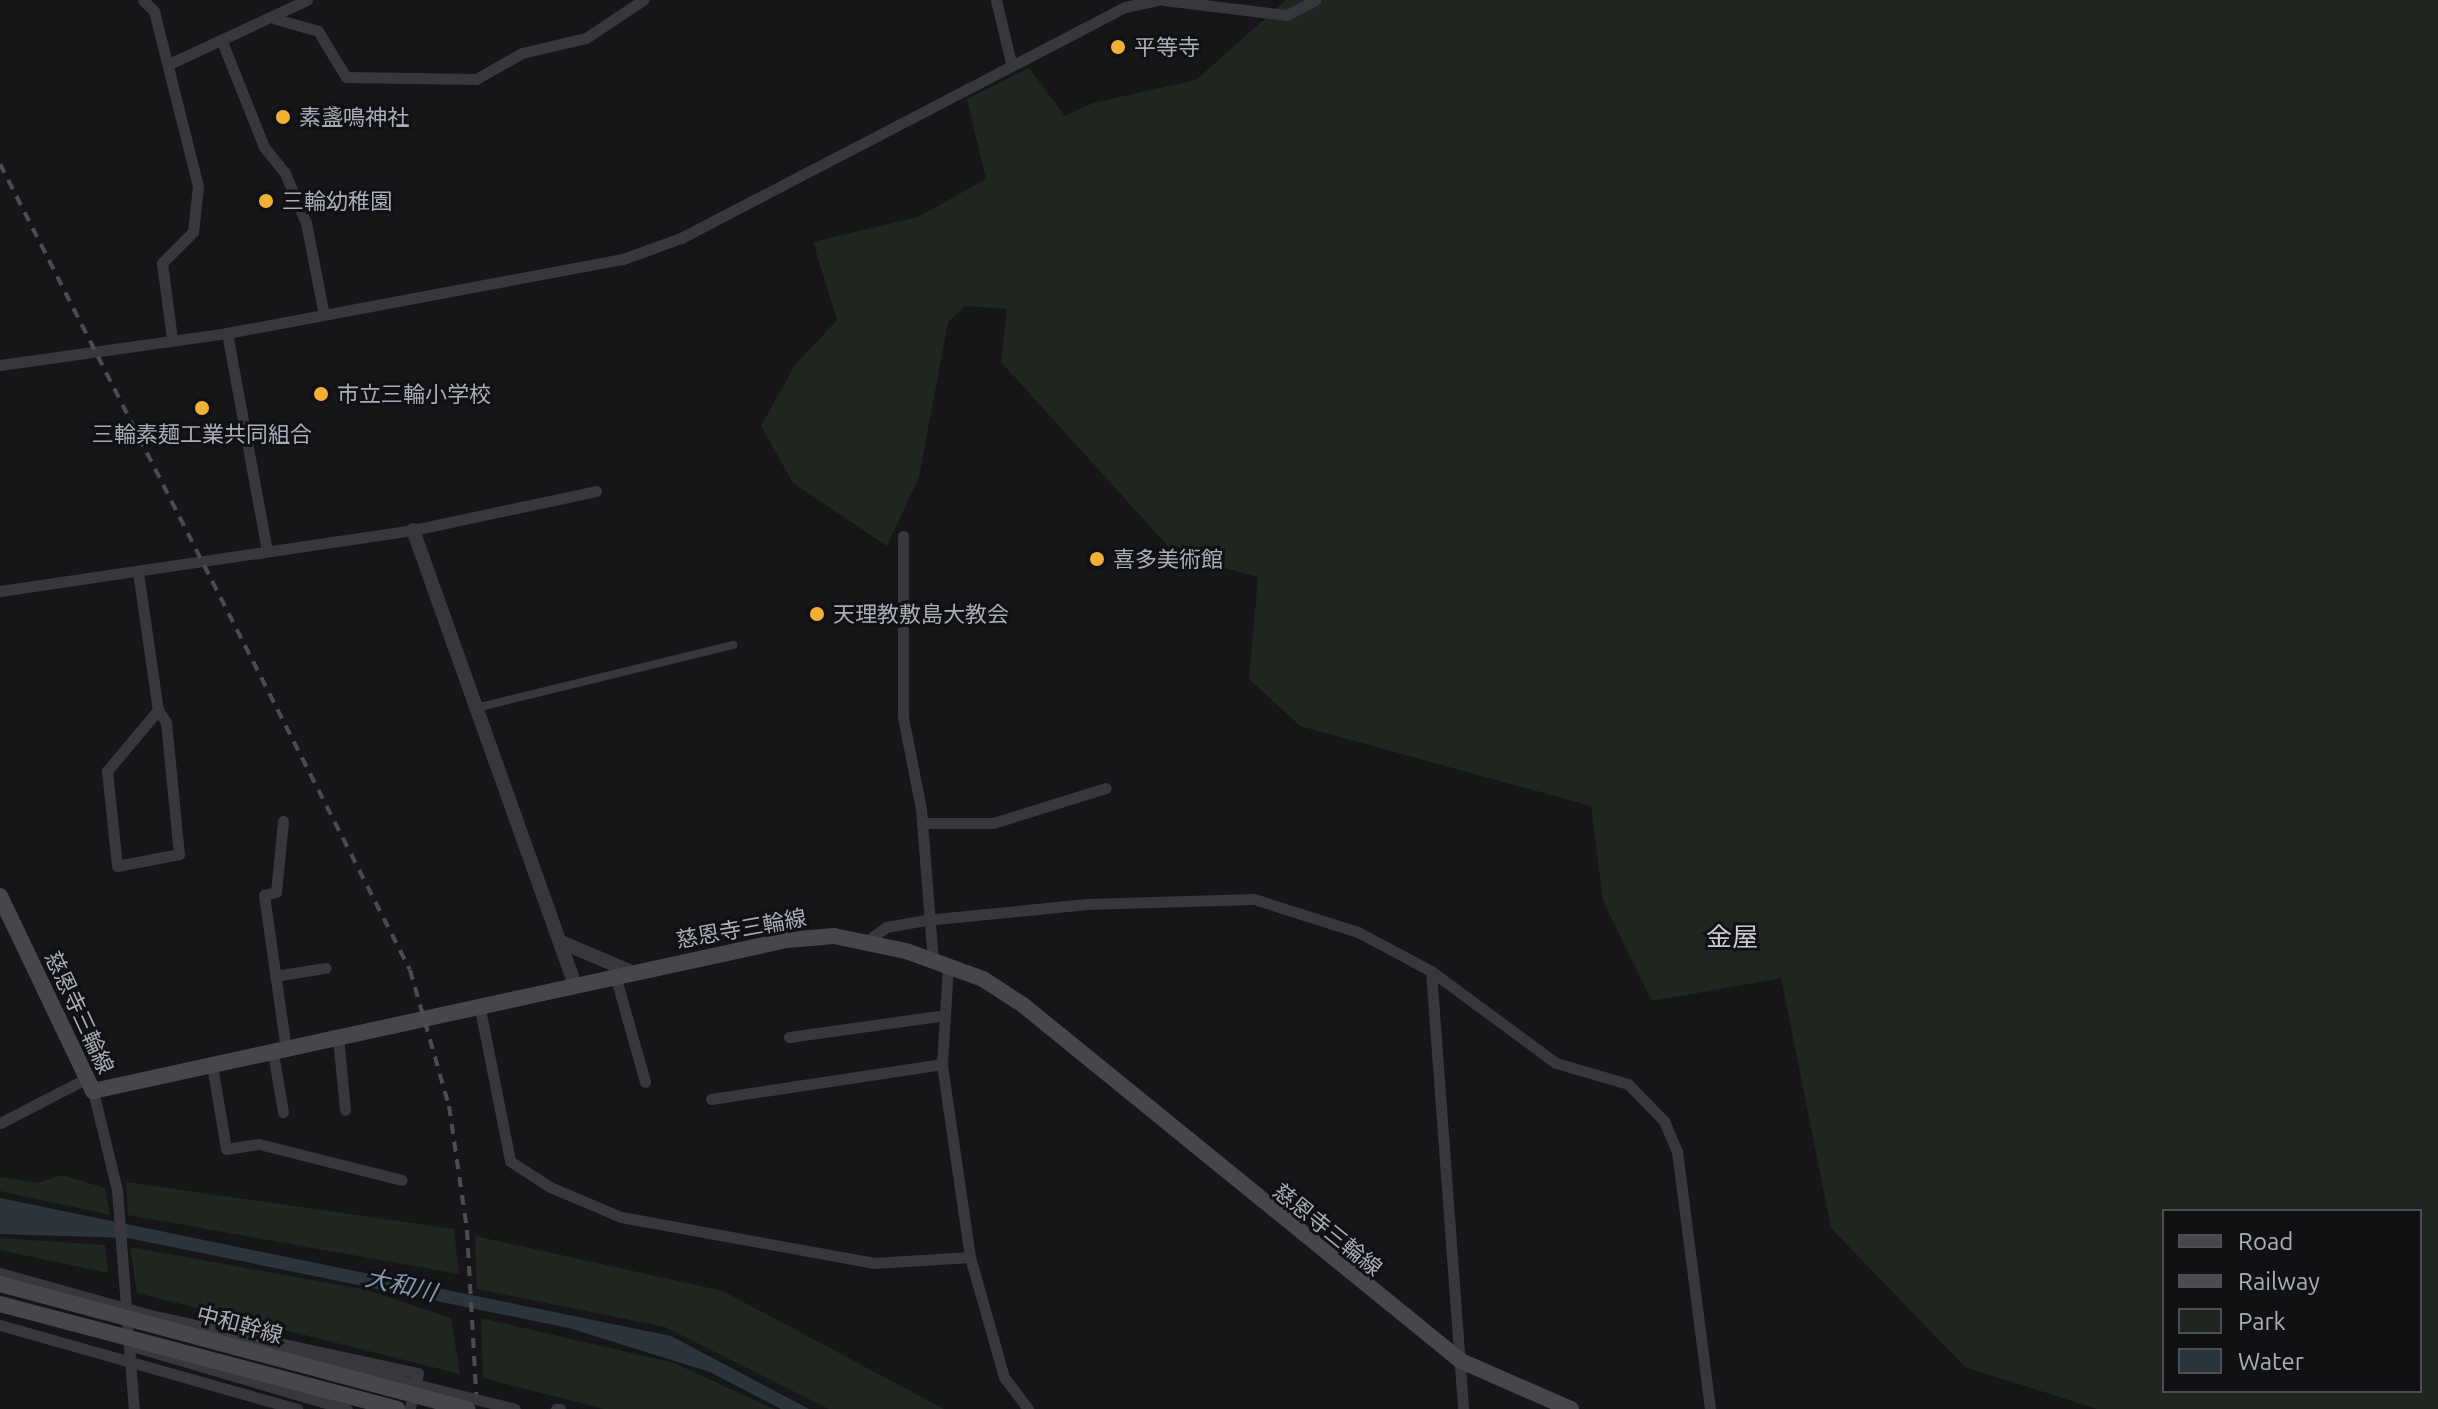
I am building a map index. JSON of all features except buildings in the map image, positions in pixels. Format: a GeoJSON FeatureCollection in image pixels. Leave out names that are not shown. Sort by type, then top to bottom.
{"type":"FeatureCollection","features":[{"type":"Feature","properties":{"kind":"main road","name":"慈恩寺三輪線"},"geometry":{"type":"LineString","coordinates":[[0,896],[90,1084],[212,1065],[480,1009],[622,973],[787,940],[867,941],[940,963],[1023,1005],[1461,1361],[1571,1409]]}},
{"type":"Feature","properties":{"kind":"main road","name":"中和幹線"},"geometry":{"type":"LineString","coordinates":[[0,1284],[468,1409]]}},
{"type":"Feature","properties":{"kind":"main road","name":"中和幹線"},"geometry":{"type":"LineString","coordinates":[[0,1304],[397,1409]]}},
{"type":"Feature","properties":{"kind":"street"},"geometry":{"type":"LineString","coordinates":[[143,0],[154,11],[198,186],[193,232],[162,263],[172,339]]}},
{"type":"Feature","properties":{"kind":"street"},"geometry":{"type":"LineString","coordinates":[[169,64],[223,44],[276,19],[307,0]]}},
{"type":"Feature","properties":{"kind":"street"},"geometry":{"type":"LineString","coordinates":[[276,19],[318,31],[346,77],[476,79],[522,53],[586,38],[643,0]]}},
{"type":"Feature","properties":{"kind":"street"},"geometry":{"type":"LineString","coordinates":[[996,0],[1011,63]]}},
{"type":"Feature","properties":{"kind":"street"},"geometry":{"type":"LineString","coordinates":[[0,365],[227,333],[323,310],[623,259],[681,238],[1011,63],[1125,7],[1161,0],[1287,15],[1315,0]]}},
{"type":"Feature","properties":{"kind":"street"},"geometry":{"type":"LineString","coordinates":[[223,44],[264,147],[285,173],[306,223],[323,310]]}},
{"type":"Feature","properties":{"kind":"street"},"geometry":{"type":"LineString","coordinates":[[227,333],[267,551]]}},
{"type":"Feature","properties":{"kind":"street"},"geometry":{"type":"LineString","coordinates":[[0,591],[413,530],[596,491]]}},
{"type":"Feature","properties":{"kind":"street"},"geometry":{"type":"LineString","coordinates":[[413,530],[575,984]]}},
{"type":"Feature","properties":{"kind":"street"},"geometry":{"type":"LineString","coordinates":[[903,536],[903,717],[922,823],[925,920],[940,963],[942,1064],[970,1257],[1004,1377],[1028,1409]]}},
{"type":"Feature","properties":{"kind":"street"},"geometry":{"type":"LineString","coordinates":[[138,572],[158,710],[166,722],[179,854],[117,866],[107,771],[158,710]]}},
{"type":"Feature","properties":{"kind":"street"},"geometry":{"type":"LineString","coordinates":[[476,708],[733,645]]}},
{"type":"Feature","properties":{"kind":"street"},"geometry":{"type":"LineString","coordinates":[[922,823],[993,823],[1106,788]]}},
{"type":"Feature","properties":{"kind":"street"},"geometry":{"type":"LineString","coordinates":[[283,821],[276,892],[264,895],[275,976],[283,1112]]}},
{"type":"Feature","properties":{"kind":"street"},"geometry":{"type":"LineString","coordinates":[[867,941],[886,927],[925,920],[1087,904],[1254,899],[1358,932],[1431,971],[1556,1063],[1628,1084],[1664,1121],[1677,1151],[1710,1409]]}},
{"type":"Feature","properties":{"kind":"street"},"geometry":{"type":"LineString","coordinates":[[561,942],[622,973],[645,1082]]}},
{"type":"Feature","properties":{"kind":"street"},"geometry":{"type":"LineString","coordinates":[[275,976],[325,968]]}},
{"type":"Feature","properties":{"kind":"street"},"geometry":{"type":"LineString","coordinates":[[1431,971],[1463,1409]]}},
{"type":"Feature","properties":{"kind":"street"},"geometry":{"type":"LineString","coordinates":[[480,1009],[510,1161],[550,1187],[621,1217],[873,1263],[970,1257]]}},
{"type":"Feature","properties":{"kind":"street"},"geometry":{"type":"LineString","coordinates":[[789,1037],[939,1016]]}},
{"type":"Feature","properties":{"kind":"street"},"geometry":{"type":"LineString","coordinates":[[338,1037],[345,1110]]}},
{"type":"Feature","properties":{"kind":"street"},"geometry":{"type":"LineString","coordinates":[[711,1099],[942,1064]]}},
{"type":"Feature","properties":{"kind":"street"},"geometry":{"type":"LineString","coordinates":[[212,1065],[226,1149],[259,1144],[402,1180]]}},
{"type":"Feature","properties":{"kind":"street"},"geometry":{"type":"LineString","coordinates":[[0,1123],[90,1084],[117,1190],[134,1409]]}},
{"type":"Feature","properties":{"kind":"street"},"geometry":{"type":"LineString","coordinates":[[0,1273],[127,1310],[276,1338],[418,1373],[410,1409]]}},
{"type":"Feature","properties":{"kind":"street"},"geometry":{"type":"LineString","coordinates":[[83,1324],[161,1359],[347,1409]]}},
{"type":"Feature","properties":{"kind":"street"},"geometry":{"type":"LineString","coordinates":[[0,1325],[261,1404],[297,1409]]}},
{"type":"Feature","properties":{"kind":"street"},"geometry":{"type":"LineString","coordinates":[[168,1328],[515,1409]]}},
{"type":"Feature","properties":{"kind":"street"},"geometry":{"type":"LineString","coordinates":[[261,1404],[276,1338]]}},
{"type":"Feature","properties":{"kind":"green space"},"geometry":{"type":"Polygon","coordinates":[[[1286,0],[2438,0],[2438,1409],[2097,1409],[1965,1367],[1831,1228],[1781,978],[1652,1001],[1603,901],[1591,806],[1300,726],[1249,679],[1258,577],[1176,555],[1001,362],[1007,309],[965,306],[948,322],[919,477],[887,546],[793,483],[761,426],[795,365],[837,320],[813,242],[918,217],[986,179],[967,99],[1029,68],[1065,116],[1093,103],[1196,80],[1286,0]]]}},
{"type":"Feature","properties":{"kind":"green space"},"geometry":{"type":"Polygon","coordinates":[[[62,1175],[105,1188],[110,1215],[0,1191],[0,1177],[37,1183],[62,1175]]]}},
{"type":"Feature","properties":{"kind":"green space"},"geometry":{"type":"Polygon","coordinates":[[[126,1182],[454,1229],[459,1274],[128,1215],[126,1182]]]}},
{"type":"Feature","properties":{"kind":"green space"},"geometry":{"type":"Polygon","coordinates":[[[475,1236],[723,1291],[944,1409],[829,1409],[665,1327],[477,1289],[475,1236]]]}},
{"type":"Feature","properties":{"kind":"green space"},"geometry":{"type":"Polygon","coordinates":[[[0,1238],[105,1245],[108,1273],[0,1250],[0,1238]]]}},
{"type":"Feature","properties":{"kind":"green space"},"geometry":{"type":"Polygon","coordinates":[[[130,1247],[367,1290],[451,1318],[460,1374],[137,1293],[130,1247]]]}},
{"type":"Feature","properties":{"kind":"green space"},"geometry":{"type":"Polygon","coordinates":[[[481,1318],[674,1363],[774,1409],[604,1409],[483,1378],[481,1318]]]}},
{"type":"Feature","properties":{"kind":"water","name":"大和川"},"geometry":{"type":"Polygon","coordinates":[[[0,1198],[671,1336],[809,1409],[781,1409],[710,1372],[569,1328],[128,1238],[0,1234],[0,1198]]]}},
{"type":"Feature","properties":{"kind":"railway"},"geometry":{"type":"LineString","coordinates":[[0,164],[410,970],[449,1106],[467,1230],[477,1409]]}},
{"type":"Feature","properties":{"kind":"place","name":"平等寺"},"geometry":{"type":"Point","coordinates":[1118,47]}},
{"type":"Feature","properties":{"kind":"place","name":"素盞鳴神社"},"geometry":{"type":"Point","coordinates":[283,117]}},
{"type":"Feature","properties":{"kind":"place","name":"三輪幼稚園"},"geometry":{"type":"Point","coordinates":[266,201]}},
{"type":"Feature","properties":{"kind":"place","name":"市立三輪小学校"},"geometry":{"type":"Point","coordinates":[321,394]}},
{"type":"Feature","properties":{"kind":"place","name":"三輪素麺工業共同組合"},"geometry":{"type":"Point","coordinates":[202,408]}},
{"type":"Feature","properties":{"kind":"place","name":"喜多美術館"},"geometry":{"type":"Point","coordinates":[1097,559]}},
{"type":"Feature","properties":{"kind":"place","name":"天理教敷島大教会"},"geometry":{"type":"Point","coordinates":[817,614]}},
{"type":"Feature","properties":{"kind":"district","name":"金屋"},"geometry":{"type":"Point","coordinates":[1732,937]}}]}
